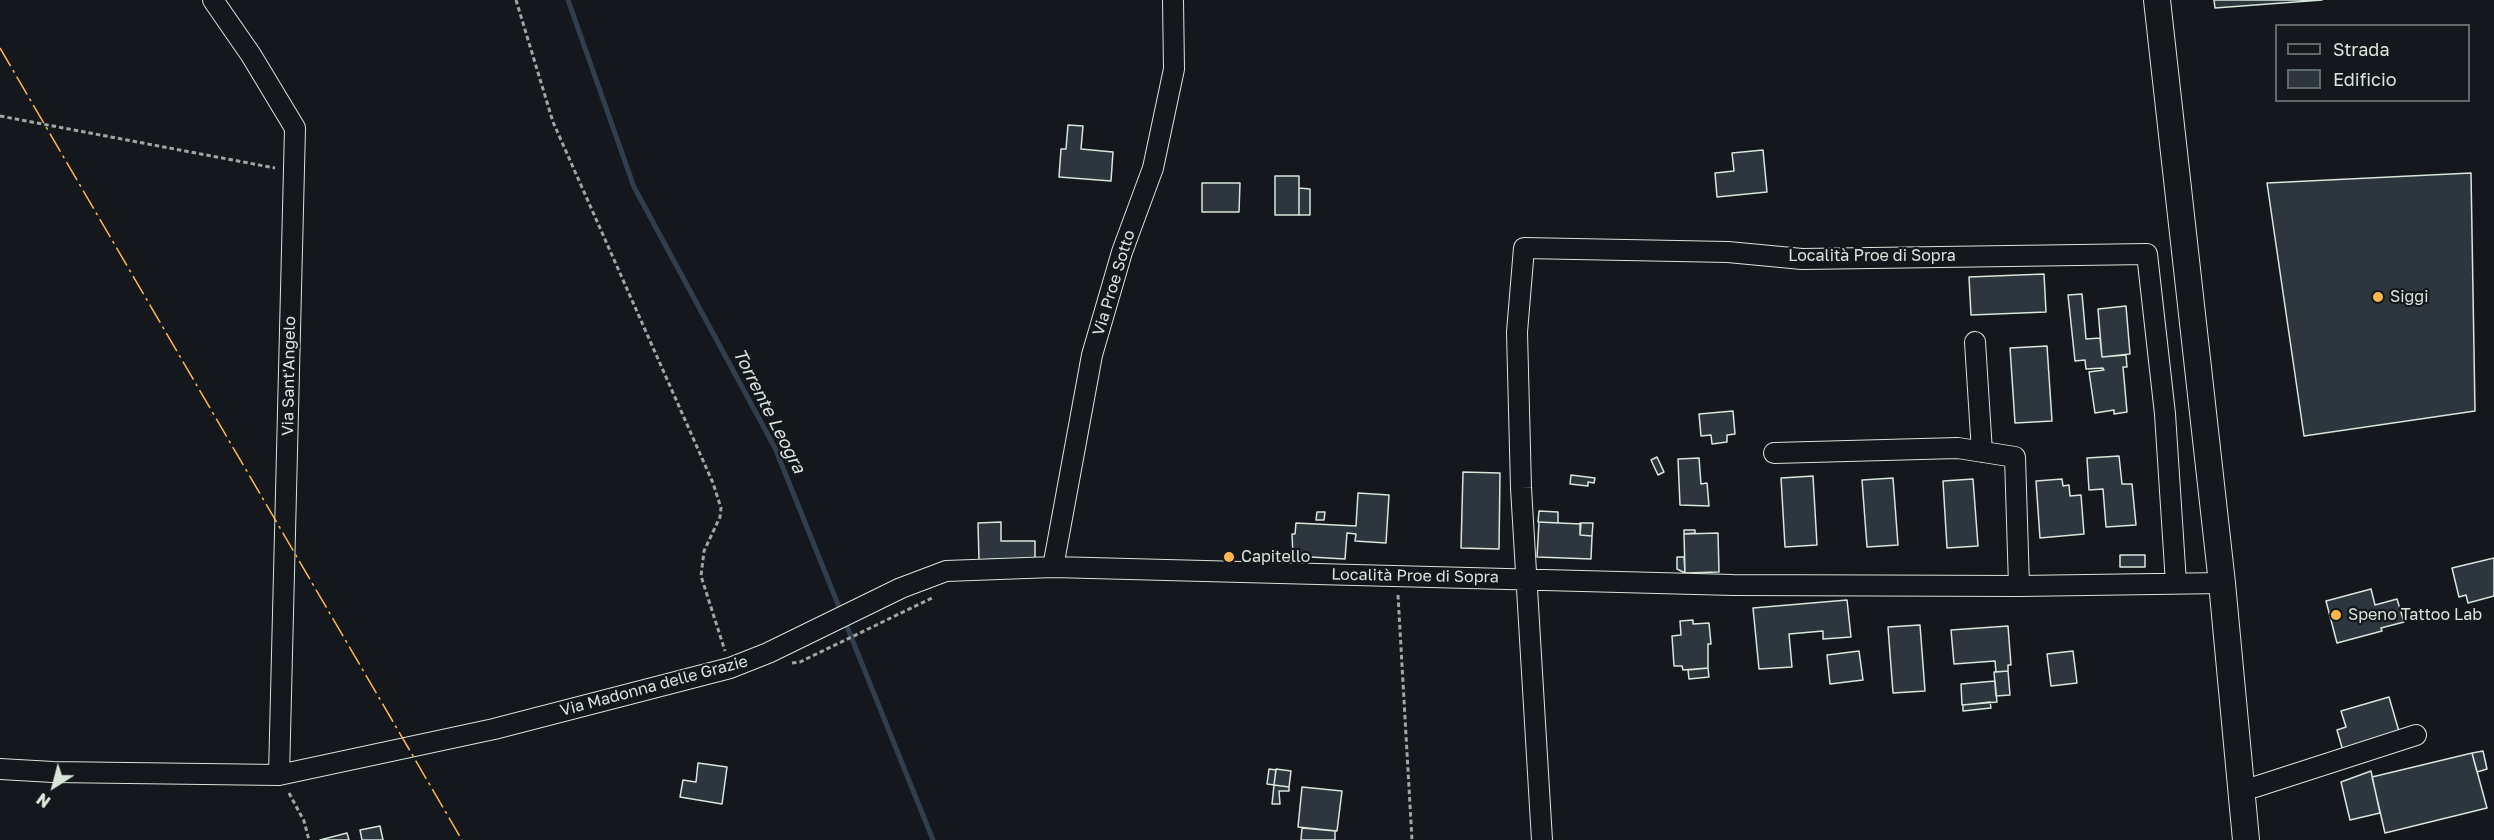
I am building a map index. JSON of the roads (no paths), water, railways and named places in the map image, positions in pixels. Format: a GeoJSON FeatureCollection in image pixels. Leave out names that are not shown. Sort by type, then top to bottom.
{"type":"FeatureCollection","features":[{"type":"Feature","properties":{"kind":"main road"},"geometry":{"type":"LineString","coordinates":[[2157,0],[2222,583],[2246,840]]}},
{"type":"Feature","properties":{"kind":"street","name":"Via Sant'Angelo"},"geometry":{"type":"LineString","coordinates":[[213,0],[251,55],[295,128],[279,775]]}},
{"type":"Feature","properties":{"kind":"street","name":"Via Proe Sotto"},"geometry":{"type":"LineString","coordinates":[[1053,567],[1092,355],[1122,252],[1153,168],[1174,69],[1173,0]]}},
{"type":"Feature","properties":{"kind":"street","name":"Località Proe di Sopra"},"geometry":{"type":"LineString","coordinates":[[1542,840],[1524,578],[1517,332],[1524,248],[1728,252],[1802,259],[2147,254],[2164,414],[2175,583]]}},
{"type":"Feature","properties":{"kind":"street"},"geometry":{"type":"LineString","coordinates":[[1975,342],[1982,452]]}},
{"type":"Feature","properties":{"kind":"street"},"geometry":{"type":"LineString","coordinates":[[1774,453],[1958,448],[2014,457],[2019,586]]}},
{"type":"Feature","properties":{"kind":"street","name":"Località Proe di Sopra"},"geometry":{"type":"LineString","coordinates":[[1053,567],[1733,585],[2019,586],[2222,583]]}},
{"type":"Feature","properties":{"kind":"street","name":"Via Madonna delle Grazie"},"geometry":{"type":"LineString","coordinates":[[0,769],[53,772],[279,775],[494,729],[730,668],[807,634],[901,588],[946,571],[1053,567]]}},
{"type":"Feature","properties":{"kind":"street"},"geometry":{"type":"LineString","coordinates":[[2241,788],[2255,787],[2416,735]]}},
{"type":"Feature","properties":{"kind":"waterway","name":"Torrente Leogra"},"geometry":{"type":"LineString","coordinates":[[568,0],[634,187],[775,448],[933,840]]}},
{"type":"Feature","properties":{"kind":"place","name":"Siggi"},"geometry":{"type":"Point","coordinates":[2378,297]}},
{"type":"Feature","properties":{"kind":"place","name":"Capitello"},"geometry":{"type":"Point","coordinates":[1229,557]}},
{"type":"Feature","properties":{"kind":"place","name":"Speno Tattoo Lab"},"geometry":{"type":"Point","coordinates":[2336,615]}}]}
